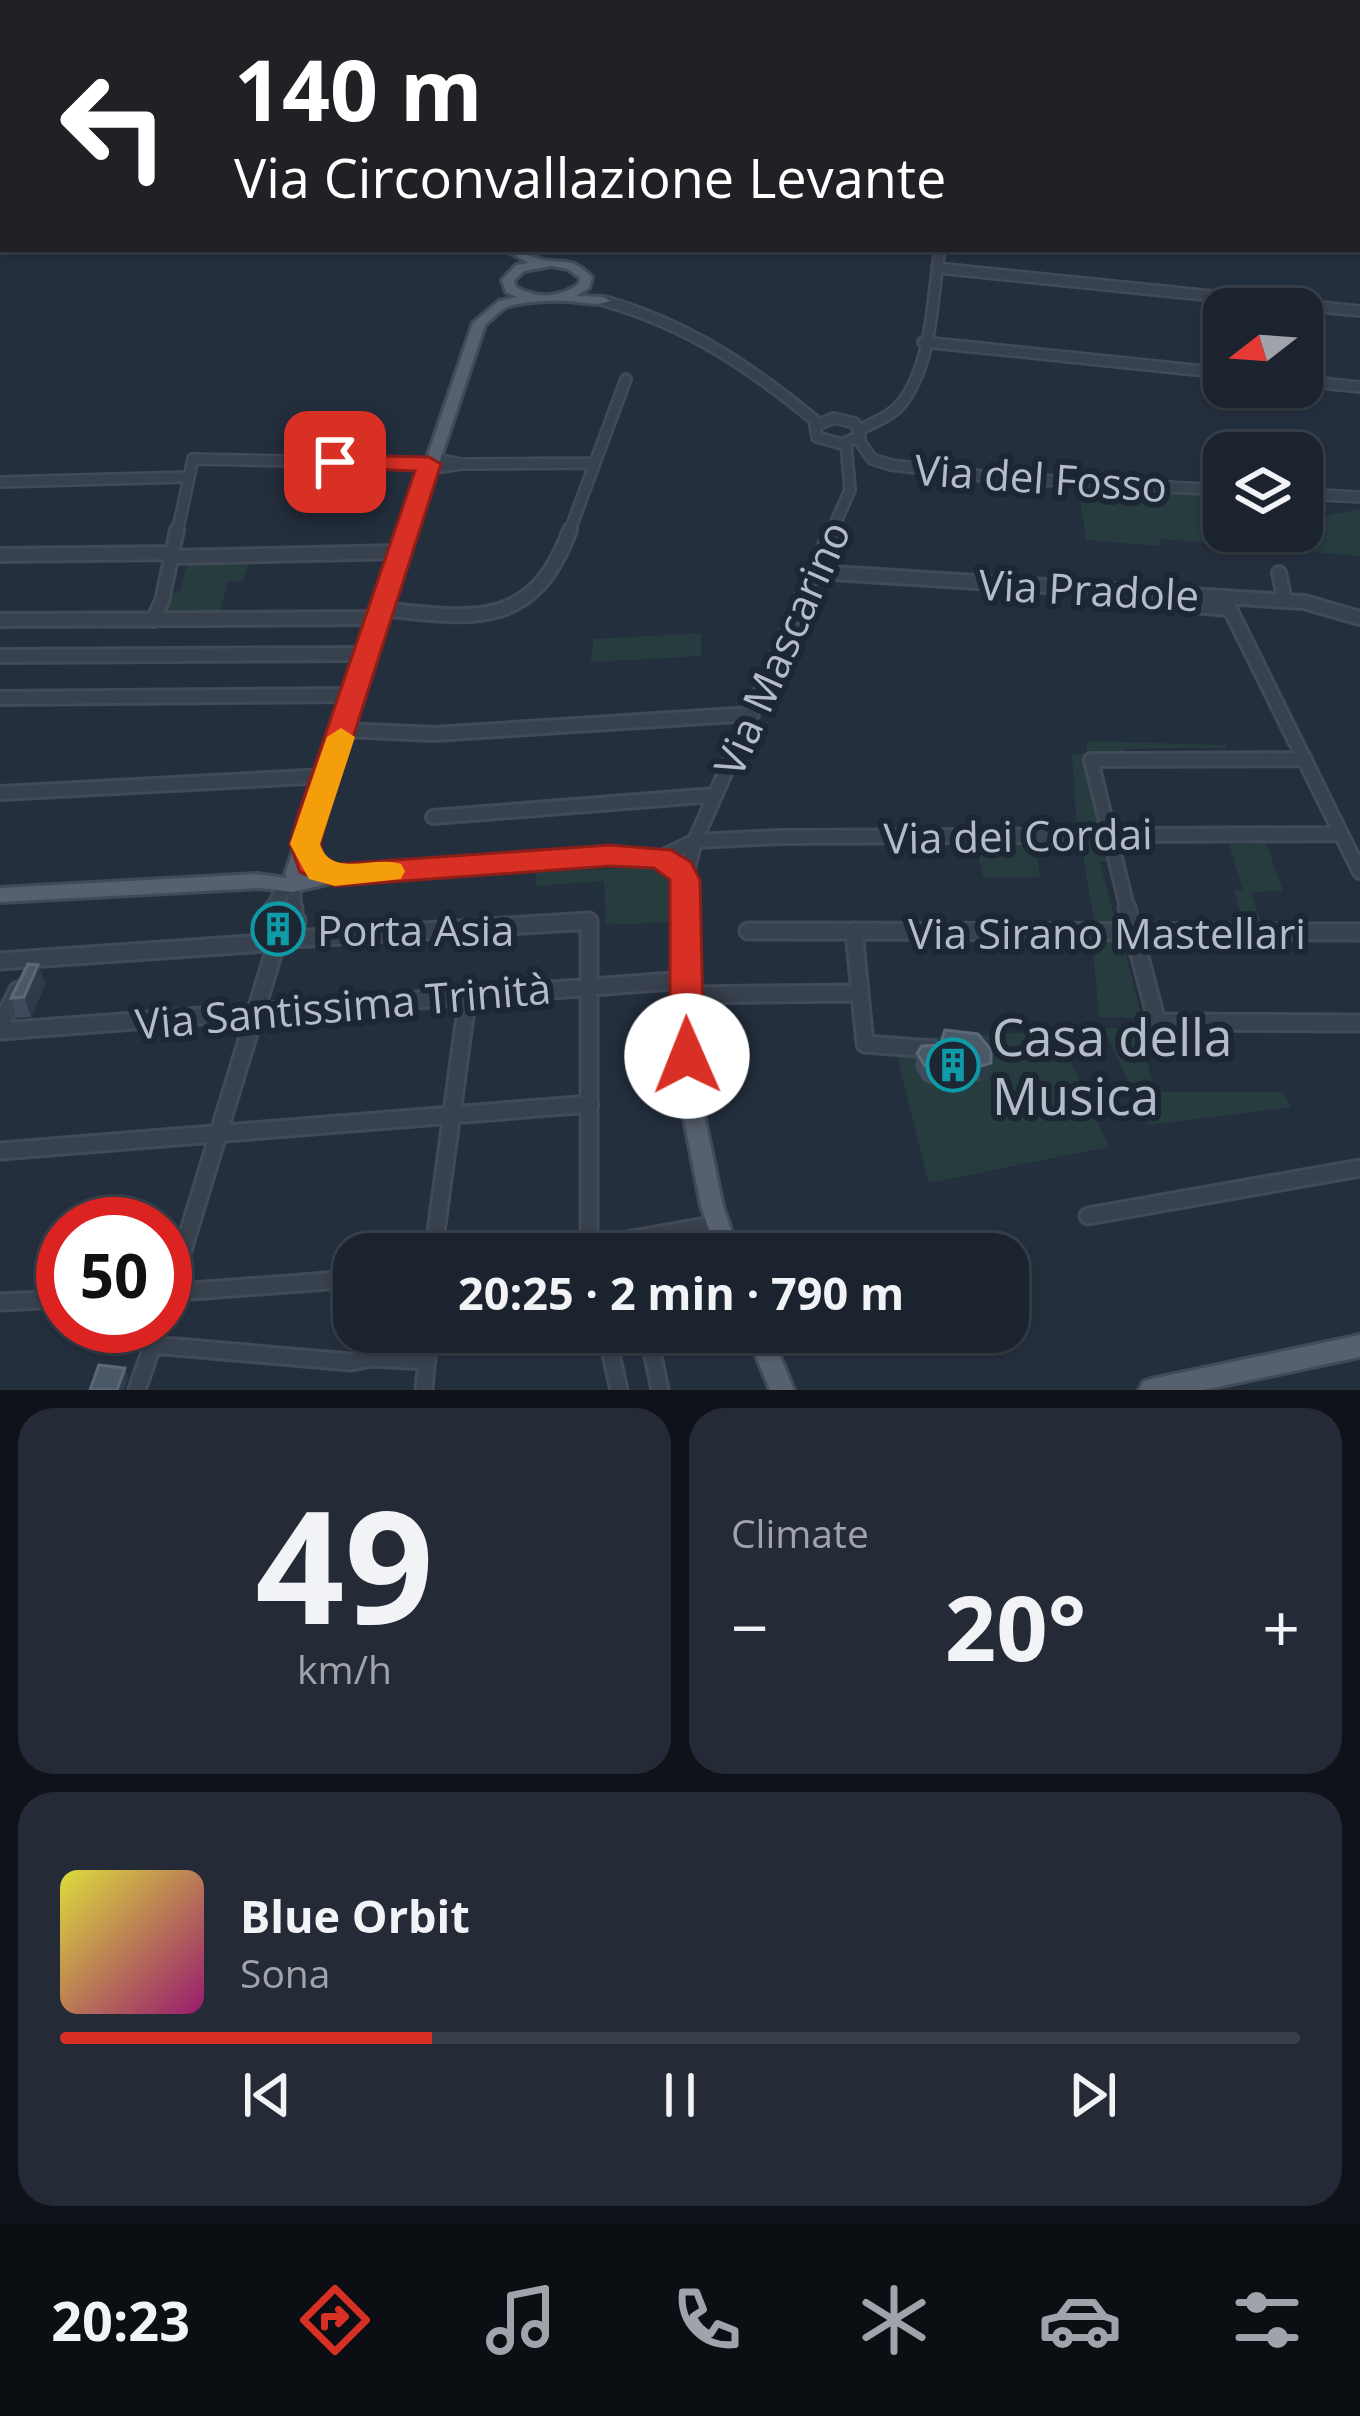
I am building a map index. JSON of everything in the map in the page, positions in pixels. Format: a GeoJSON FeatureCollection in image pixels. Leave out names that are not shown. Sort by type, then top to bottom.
{"type":"FeatureCollection","features":[{"type":"Feature","properties":{"kind":"main road"},"geometry":{"type":"LineString","coordinates":[[301,877],[313,815],[479,323],[506,296],[515,257],[579,270],[586,277],[583,288]]}},
{"type":"Feature","properties":{"kind":"main road"},"geometry":{"type":"LineString","coordinates":[[557,299],[583,288]]}},
{"type":"Feature","properties":{"kind":"main road"},"geometry":{"type":"LineString","coordinates":[[583,288],[604,302]]}},
{"type":"Feature","properties":{"kind":"main road"},"geometry":{"type":"LineString","coordinates":[[506,296],[604,302]]}},
{"type":"Feature","properties":{"kind":"main road"},"geometry":{"type":"LineString","coordinates":[[0,895],[263,883],[610,855],[660,858],[680,870],[685,880],[692,1124],[720,1233]]}},
{"type":"Feature","properties":{"kind":"main road"},"geometry":{"type":"LineString","coordinates":[[1151,1390],[1228,1382],[1360,1346]]}},
{"type":"Feature","properties":{"kind":"main road"},"geometry":{"type":"LineString","coordinates":[[767,1353],[782,1390]]}},
{"type":"Feature","properties":{"kind":"street"},"geometry":{"type":"LineString","coordinates":[[604,302],[662,317],[703,336],[852,440],[901,405],[909,391],[940,252]]}},
{"type":"Feature","properties":{"kind":"street"},"geometry":{"type":"LineString","coordinates":[[937,268],[1360,311]]}},
{"type":"Feature","properties":{"kind":"street"},"geometry":{"type":"LineString","coordinates":[[923,342],[1203,371]]}},
{"type":"Feature","properties":{"kind":"street"},"geometry":{"type":"LineString","coordinates":[[0,620],[379,616],[497,610],[541,590],[556,568],[626,379]]}},
{"type":"Feature","properties":{"kind":"street"},"geometry":{"type":"LineString","coordinates":[[1323,383],[1360,387]]}},
{"type":"Feature","properties":{"kind":"street","name":"Via del Fosso"},"geometry":{"type":"LineString","coordinates":[[823,421],[813,430],[817,437],[852,440],[872,459],[986,477],[1203,489]]}},
{"type":"Feature","properties":{"kind":"street","name":"Via Mascarino"},"geometry":{"type":"LineString","coordinates":[[685,880],[695,841],[850,490],[852,440]]}},
{"type":"Feature","properties":{"kind":"street"},"geometry":{"type":"LineString","coordinates":[[153,620],[194,459],[594,463]]}},
{"type":"Feature","properties":{"kind":"street"},"geometry":{"type":"LineString","coordinates":[[849,473],[872,459]]}},
{"type":"Feature","properties":{"kind":"street"},"geometry":{"type":"LineString","coordinates":[[0,482],[189,477]]}},
{"type":"Feature","properties":{"kind":"street"},"geometry":{"type":"LineString","coordinates":[[1323,495],[1360,497]]}},
{"type":"Feature","properties":{"kind":"street"},"geometry":{"type":"LineString","coordinates":[[0,555],[400,552]]}},
{"type":"Feature","properties":{"kind":"street","name":"Via Pradole"},"geometry":{"type":"LineString","coordinates":[[816,572],[1227,603],[1285,601],[1360,618]]}},
{"type":"Feature","properties":{"kind":"street"},"geometry":{"type":"LineString","coordinates":[[1279,573],[1285,601]]}},
{"type":"Feature","properties":{"kind":"street"},"geometry":{"type":"LineString","coordinates":[[1192,607],[1227,603],[1360,872]]}},
{"type":"Feature","properties":{"kind":"street"},"geometry":{"type":"LineString","coordinates":[[0,656],[367,653]]}},
{"type":"Feature","properties":{"kind":"street"},"geometry":{"type":"LineString","coordinates":[[0,698],[353,695]]}},
{"type":"Feature","properties":{"kind":"street"},"geometry":{"type":"LineString","coordinates":[[344,730],[434,734],[752,714]]}},
{"type":"Feature","properties":{"kind":"street"},"geometry":{"type":"LineString","coordinates":[[1305,759],[1091,760],[1157,1022],[1360,1023]]}},
{"type":"Feature","properties":{"kind":"street"},"geometry":{"type":"LineString","coordinates":[[0,794],[326,776]]}},
{"type":"Feature","properties":{"kind":"street"},"geometry":{"type":"LineString","coordinates":[[433,817],[716,795]]}},
{"type":"Feature","properties":{"kind":"street","name":"Via dei Cordai"},"geometry":{"type":"LineString","coordinates":[[695,841],[1341,834]]}},
{"type":"Feature","properties":{"kind":"street"},"geometry":{"type":"LineString","coordinates":[[660,858],[695,841]]}},
{"type":"Feature","properties":{"kind":"street"},"geometry":{"type":"LineString","coordinates":[[271,912],[301,877]]}},
{"type":"Feature","properties":{"kind":"street"},"geometry":{"type":"LineString","coordinates":[[292,939],[299,926],[294,917],[301,877]]}},
{"type":"Feature","properties":{"kind":"street"},"geometry":{"type":"LineString","coordinates":[[192,1219],[255,1013],[270,944],[275,892],[263,883]]}},
{"type":"Feature","properties":{"kind":"street"},"geometry":{"type":"LineString","coordinates":[[271,912],[294,917]]}},
{"type":"Feature","properties":{"kind":"street"},"geometry":{"type":"LineString","coordinates":[[0,961],[589,921],[589,1233]]}},
{"type":"Feature","properties":{"kind":"street","name":"Via Sirano Mastellari"},"geometry":{"type":"LineString","coordinates":[[748,931],[1360,932]]}},
{"type":"Feature","properties":{"kind":"street","name":"Via Sirano Mastellari"},"geometry":{"type":"LineString","coordinates":[[854,931],[866,1044],[932,1048]]}},
{"type":"Feature","properties":{"kind":"street"},"geometry":{"type":"LineString","coordinates":[[0,1029],[33,959]]}},
{"type":"Feature","properties":{"kind":"street","name":"Via Santissima Trinità"},"geometry":{"type":"LineString","coordinates":[[0,1029],[592,986],[686,987]]}},
{"type":"Feature","properties":{"kind":"street","name":"Via Sirano Mastellari"},"geometry":{"type":"LineString","coordinates":[[686,987],[858,993]]}},
{"type":"Feature","properties":{"kind":"street"},"geometry":{"type":"LineString","coordinates":[[436,1233],[468,994]]}},
{"type":"Feature","properties":{"kind":"street"},"geometry":{"type":"LineString","coordinates":[[0,1151],[590,1104]]}},
{"type":"Feature","properties":{"kind":"street"},"geometry":{"type":"LineString","coordinates":[[1088,1216],[1360,1168]]}},
{"type":"Feature","properties":{"kind":"street"},"geometry":{"type":"LineString","coordinates":[[674,1233],[717,1224]]}},
{"type":"Feature","properties":{"kind":"street"},"geometry":{"type":"LineString","coordinates":[[192,1296],[333,1282]]}},
{"type":"Feature","properties":{"kind":"street"},"geometry":{"type":"LineString","coordinates":[[0,1302],[36,1300]]}},
{"type":"Feature","properties":{"kind":"street"},"geometry":{"type":"LineString","coordinates":[[192,1348],[352,1362],[373,1358],[427,1361]]}},
{"type":"Feature","properties":{"kind":"street"},"geometry":{"type":"LineString","coordinates":[[137,1390],[150,1353]]}},
{"type":"Feature","properties":{"kind":"street"},"geometry":{"type":"LineString","coordinates":[[424,1390],[428,1353]]}},
{"type":"Feature","properties":{"kind":"street"},"geometry":{"type":"LineString","coordinates":[[611,1353],[619,1390]]}},
{"type":"Feature","properties":{"kind":"street"},"geometry":{"type":"LineString","coordinates":[[652,1353],[660,1390]]}},
{"type":"Feature","properties":{"kind":"green space"},"geometry":{"type":"Polygon","coordinates":[[[1078,485],[1181,489],[1203,499],[1203,543],[1160,539],[1159,546],[1086,540],[1078,485]]]}},
{"type":"Feature","properties":{"kind":"green space"},"geometry":{"type":"Polygon","coordinates":[[[1360,509],[1360,556],[1313,552],[1323,552],[1323,516],[1360,509]]]}},
{"type":"Feature","properties":{"kind":"green space"},"geometry":{"type":"Polygon","coordinates":[[[250,559],[243,581],[227,582],[221,610],[167,614],[171,592],[180,591],[188,561],[250,559]]]}},
{"type":"Feature","properties":{"kind":"green space"},"geometry":{"type":"Polygon","coordinates":[[[701,633],[701,656],[590,662],[594,639],[701,633]]]}},
{"type":"Feature","properties":{"kind":"green space"},"geometry":{"type":"Polygon","coordinates":[[[1087,741],[1226,748],[1125,749],[1125,754],[1091,757],[1084,767],[1100,827],[1077,826],[1072,755],[1086,753],[1087,741]]]}},
{"type":"Feature","properties":{"kind":"green space"},"geometry":{"type":"Polygon","coordinates":[[[1034,838],[1040,877],[983,877],[976,842],[1034,838]]]}},
{"type":"Feature","properties":{"kind":"green space"},"geometry":{"type":"Polygon","coordinates":[[[1080,839],[1104,839],[1110,861],[1100,862],[1117,927],[1095,926],[1080,839]]]}},
{"type":"Feature","properties":{"kind":"green space"},"geometry":{"type":"Polygon","coordinates":[[[1266,843],[1283,891],[1251,892],[1263,929],[1245,928],[1234,891],[1243,890],[1229,844],[1266,843]]]}},
{"type":"Feature","properties":{"kind":"green space"},"geometry":{"type":"Polygon","coordinates":[[[649,867],[668,882],[672,922],[606,925],[604,881],[536,886],[536,872],[649,867]]]}},
{"type":"Feature","properties":{"kind":"green space"},"geometry":{"type":"Polygon","coordinates":[[[1092,938],[1122,938],[1142,1018],[1099,1017],[1092,938]]]}},
{"type":"Feature","properties":{"kind":"green space"},"geometry":{"type":"Polygon","coordinates":[[[1138,1027],[1155,1092],[1283,1092],[1291,1107],[1149,1125],[1103,1028],[1138,1027]]]}},
{"type":"Feature","properties":{"kind":"green space"},"geometry":{"type":"Polygon","coordinates":[[[1057,1031],[1109,1147],[929,1183],[893,1039],[1057,1031]]]}},
{"type":"Feature","properties":{"kind":"building"},"geometry":{"type":"Polygon","coordinates":[[[28,964],[38,965],[24,997],[11,998],[28,964]]]}},
{"type":"Feature","properties":{"kind":"building"},"geometry":{"type":"Polygon","coordinates":[[[945,1030],[978,1034],[991,1050],[991,1063],[959,1062],[935,1070],[925,1066],[917,1053],[922,1046],[940,1045],[945,1030]]]}},
{"type":"Feature","properties":{"kind":"building"},"geometry":{"type":"Polygon","coordinates":[[[99,1365],[125,1368],[117,1390],[90,1390],[99,1365]]]}},
{"type":"Feature","properties":{"kind":"slow traffic"},"geometry":{"type":"LineString","coordinates":[[341,737],[305,844],[308,856],[320,871],[335,875],[390,871]]}},
{"type":"Feature","properties":{"kind":"place","name":"Porta Asia"},"geometry":{"type":"Point","coordinates":[278,929]}},
{"type":"Feature","properties":{"kind":"place","name":"Casa della Musica"},"geometry":{"type":"Point","coordinates":[953,1065]}},
{"type":"Feature","properties":{"kind":"route"},"geometry":{"type":"LineString","coordinates":[[335,462],[429,464],[313,815],[305,844],[311,864],[335,875],[610,855],[660,858],[680,870],[685,880],[687,1056]]}}]}
